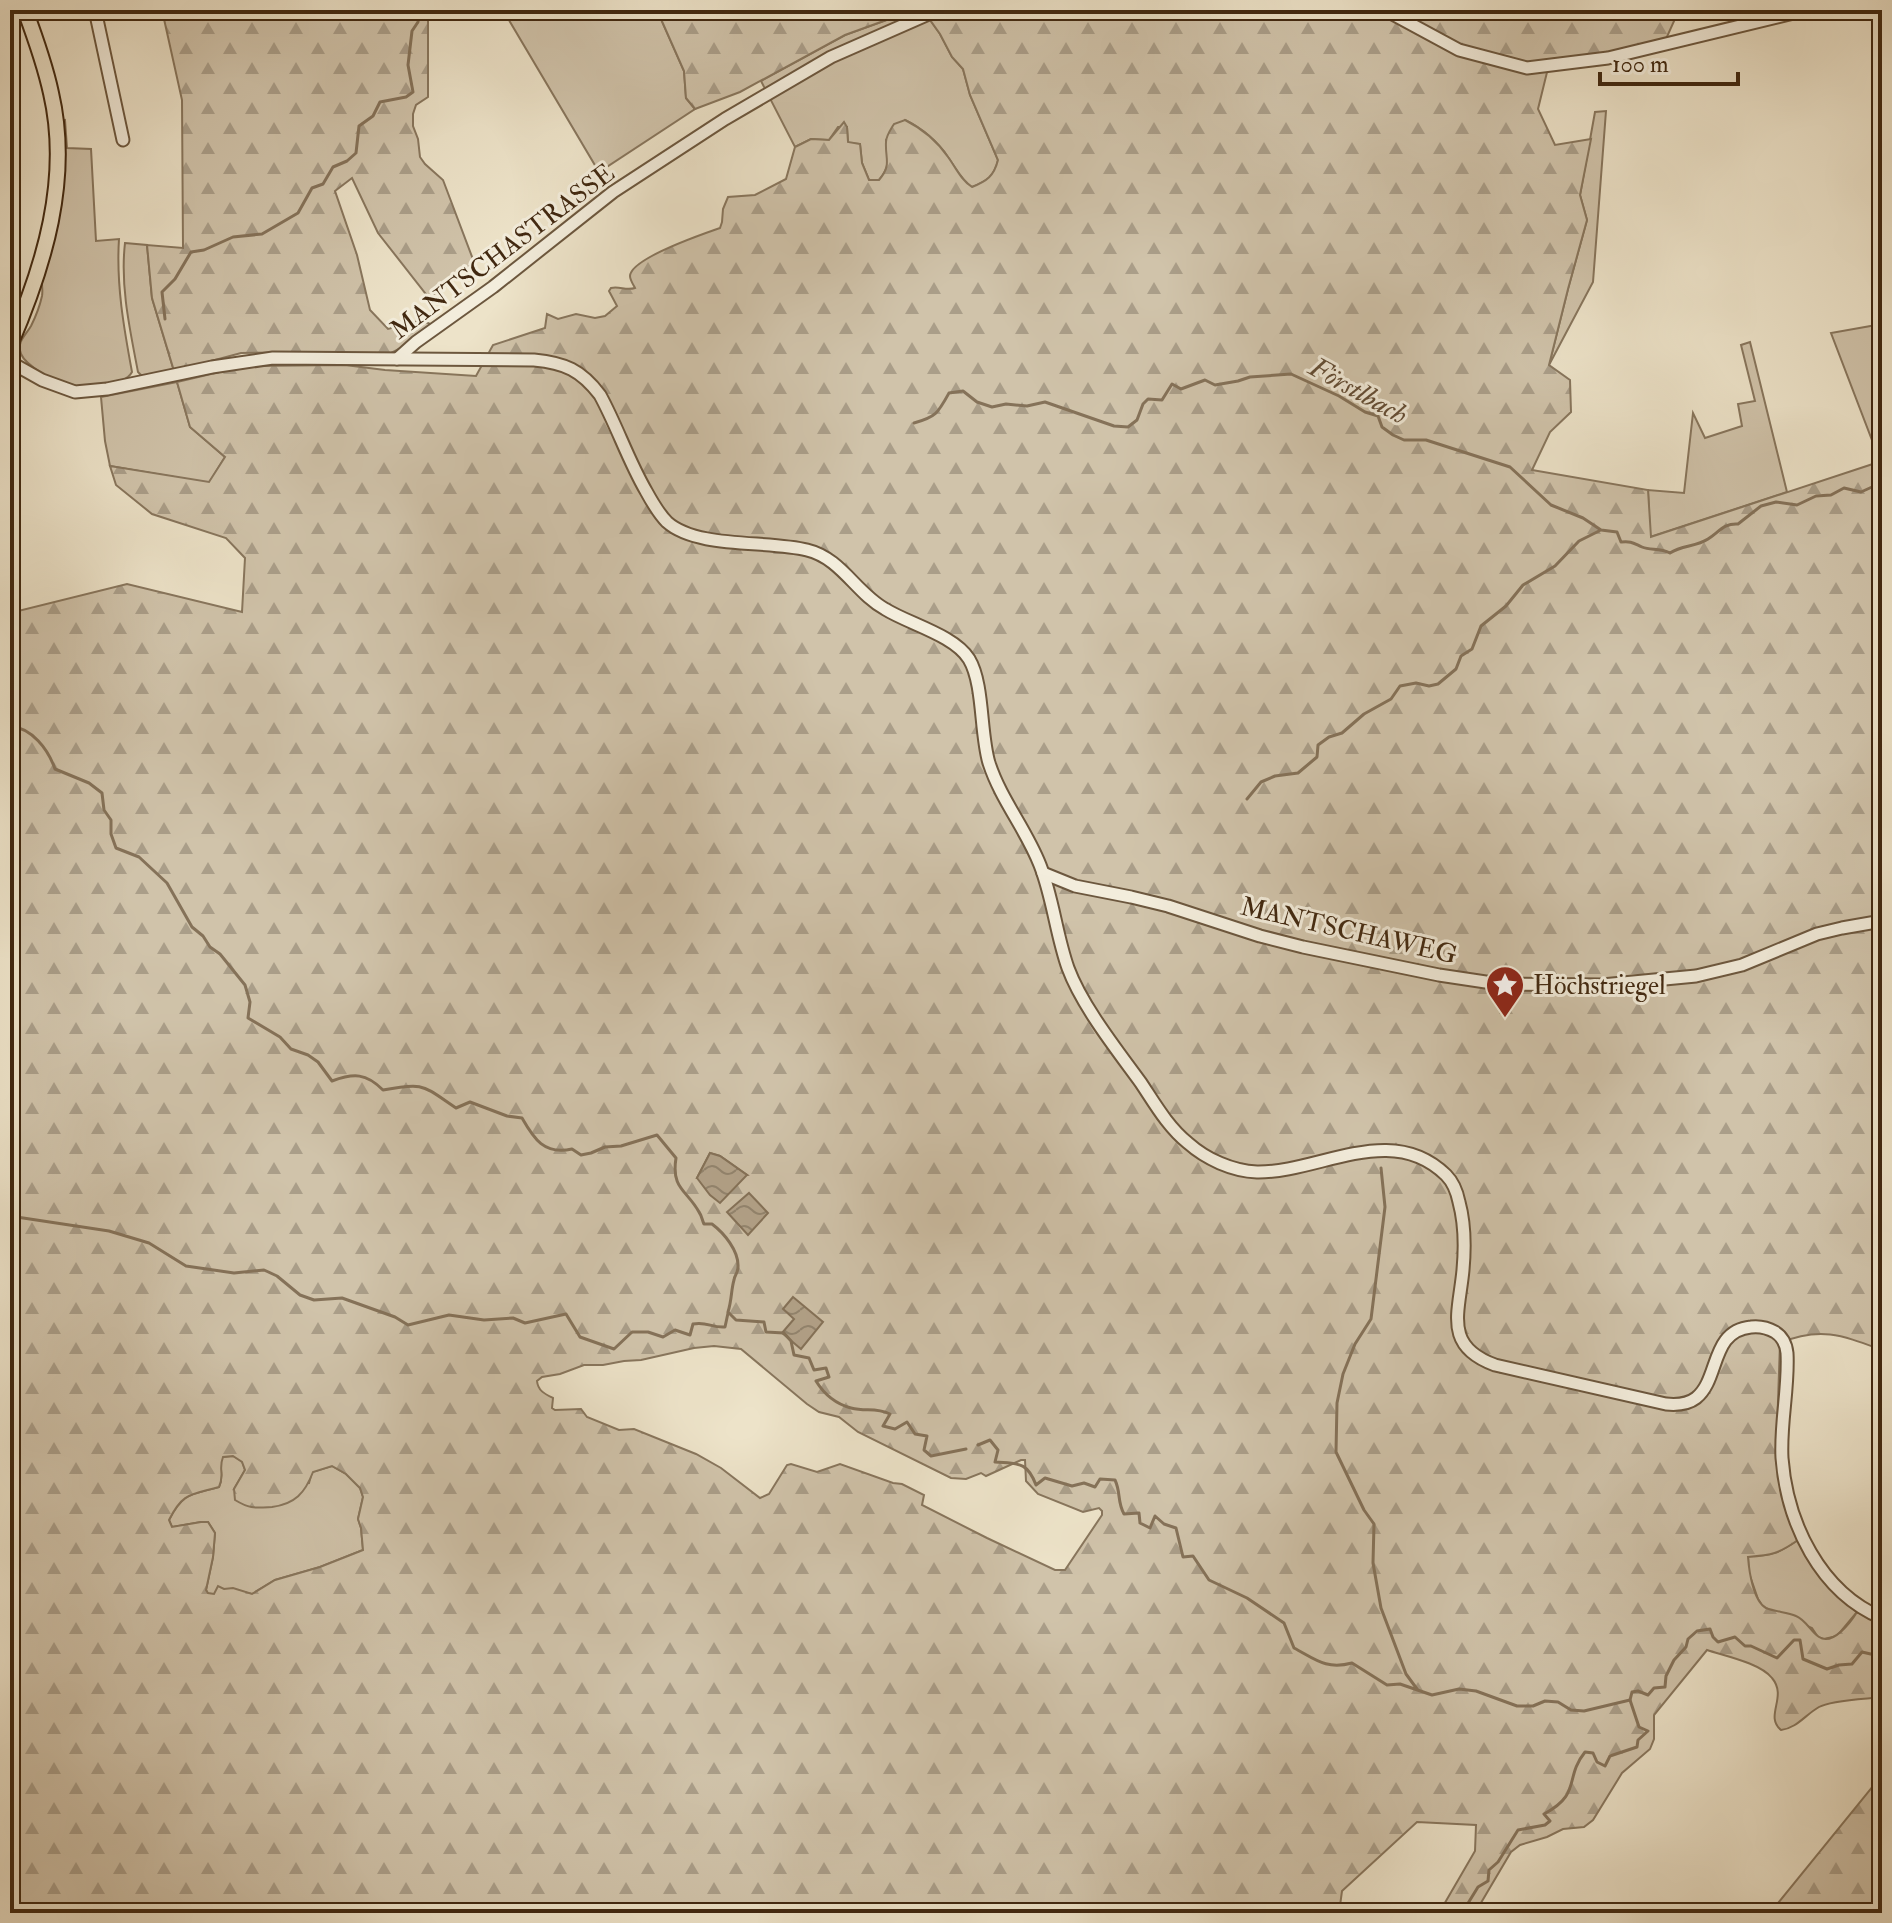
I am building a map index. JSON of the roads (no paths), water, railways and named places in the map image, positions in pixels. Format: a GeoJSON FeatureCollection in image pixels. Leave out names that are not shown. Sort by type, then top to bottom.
{"type":"FeatureCollection","features":[{"type":"Feature","properties":{"kind":"main road"},"geometry":{"type":"LineString","coordinates":[[10,345],[36,277],[53,214],[58,173],[57,128],[52,95],[25,10]]}},
{"type":"Feature","properties":{"kind":"street"},"geometry":{"type":"LineString","coordinates":[[95,10],[123,140]]}},
{"type":"Feature","properties":{"kind":"street","name":"MANTSCHASTRASSE"},"geometry":{"type":"LineString","coordinates":[[10,362],[42,380],[75,392],[107,389],[273,358],[397,359],[613,192],[675,151],[831,57],[938,10]]}},
{"type":"Feature","properties":{"kind":"street"},"geometry":{"type":"LineString","coordinates":[[1385,10],[1459,50],[1527,68],[1608,58],[1806,10]]}},
{"type":"Feature","properties":{"kind":"street"},"geometry":{"type":"LineString","coordinates":[[397,359],[534,360],[573,369],[600,395],[633,468],[656,509],[671,525],[702,538],[813,551],[845,572],[885,610],[947,639],[967,655],[975,671],[987,756],[1000,792],[1038,860],[1073,979],[1112,1043],[1175,1132],[1200,1152],[1230,1167],[1261,1172],[1354,1153],[1390,1152],[1421,1159],[1445,1175],[1456,1191],[1463,1224],[1464,1254],[1457,1328],[1463,1344],[1477,1357],[1511,1369],[1675,1404],[1690,1402],[1701,1393],[1723,1344],[1734,1333],[1751,1327],[1777,1333],[1786,1344],[1788,1362],[1782,1458],[1798,1523],[1808,1549],[1829,1579],[1862,1608],[1882,1618]]}},
{"type":"Feature","properties":{"kind":"street","name":"MANTSCHAWEG"},"geometry":{"type":"LineString","coordinates":[[1043,873],[1075,886],[1168,906],[1303,947],[1425,973],[1499,984],[1602,985],[1696,976],[1742,965],[1817,934],[1882,921]]}},
{"type":"Feature","properties":{"kind":"water"},"geometry":{"type":"Polygon","coordinates":[[[710,1153],[720,1156],[747,1175],[720,1203],[697,1178],[710,1153]]]}},
{"type":"Feature","properties":{"kind":"water"},"geometry":{"type":"Polygon","coordinates":[[[749,1193],[768,1213],[748,1235],[727,1212],[749,1193]]]}},
{"type":"Feature","properties":{"kind":"water"},"geometry":{"type":"Polygon","coordinates":[[[793,1297],[823,1322],[801,1349],[782,1333],[794,1319],[783,1309],[793,1297]]]}},
{"type":"Feature","properties":{"kind":"waterway"},"geometry":{"type":"LineString","coordinates":[[165,319],[162,292],[175,279],[191,252],[204,250],[233,237],[262,234],[298,213],[312,188],[323,184],[333,167],[356,153],[359,126],[373,116],[380,102],[406,97],[413,92],[408,65],[412,31],[418,22],[419,10]]}},
{"type":"Feature","properties":{"kind":"waterway","name":"Förstlbach"},"geometry":{"type":"LineString","coordinates":[[914,423],[936,413],[949,393],[963,391],[977,402],[992,407],[1045,402],[1114,426],[1128,427],[1137,420],[1148,399],[1162,400],[1172,384],[1181,389],[1205,380],[1215,385],[1250,377],[1291,374],[1378,416],[1382,427],[1393,435],[1404,440],[1426,440],[1510,467],[1551,505],[1583,518],[1601,530],[1617,532],[1621,542],[1670,553],[1703,542],[1725,526],[1738,524],[1761,506],[1776,502],[1797,505],[1844,488],[1861,492],[1872,487],[1882,490]]}},
{"type":"Feature","properties":{"kind":"waterway"},"geometry":{"type":"LineString","coordinates":[[1247,799],[1261,782],[1275,776],[1298,773],[1317,757],[1318,745],[1342,733],[1364,714],[1391,699],[1400,686],[1438,684],[1456,669],[1461,656],[1472,649],[1481,626],[1506,606],[1523,585],[1555,566],[1579,541],[1599,531]]}},
{"type":"Feature","properties":{"kind":"waterway"},"geometry":{"type":"LineString","coordinates":[[10,726],[32,735],[48,754],[55,769],[89,783],[102,793],[116,848],[139,857],[167,883],[192,927],[220,954],[245,985],[250,1002],[248,1018],[280,1037],[291,1049],[318,1062],[332,1081],[359,1076],[371,1080],[383,1090],[422,1087],[456,1108],[470,1102],[507,1116],[522,1118],[536,1139],[554,1150],[572,1149],[581,1155],[657,1135],[676,1158],[678,1183],[704,1224],[717,1228],[736,1255],[738,1269],[728,1312],[736,1320],[764,1322],[766,1332],[784,1333],[791,1341],[794,1355],[809,1358],[814,1370],[826,1368],[829,1377],[816,1381],[835,1401],[851,1408],[890,1414],[883,1426],[895,1429],[907,1422],[915,1434],[927,1436],[924,1450],[931,1456],[966,1449]]}},
{"type":"Feature","properties":{"kind":"waterway"},"geometry":{"type":"LineString","coordinates":[[1381,1168],[1385,1207],[1371,1319],[1355,1344],[1343,1374],[1337,1403],[1336,1452],[1374,1524],[1373,1563],[1381,1608],[1406,1674],[1417,1689]]}},
{"type":"Feature","properties":{"kind":"waterway"},"geometry":{"type":"LineString","coordinates":[[10,1216],[109,1231],[149,1243],[186,1266],[234,1273],[264,1270],[277,1276],[300,1295],[314,1300],[342,1298],[395,1317],[408,1325],[449,1315],[484,1320],[513,1318],[525,1323],[566,1314],[580,1337],[614,1349],[632,1332],[648,1332],[663,1337],[675,1330],[690,1335],[693,1324],[725,1327],[728,1313]]}},
{"type":"Feature","properties":{"kind":"waterway"},"geometry":{"type":"LineString","coordinates":[[978,1445],[990,1440],[998,1450],[995,1462],[1021,1465],[1036,1485],[1045,1478],[1072,1486],[1084,1483],[1095,1487],[1100,1479],[1115,1480],[1124,1514],[1139,1513],[1140,1523],[1150,1528],[1155,1516],[1164,1524],[1176,1528],[1183,1557],[1193,1556],[1209,1580],[1247,1598],[1284,1623],[1294,1648],[1321,1662],[1335,1665],[1352,1663],[1387,1685],[1400,1684],[1432,1695],[1459,1689],[1476,1691],[1517,1706],[1533,1706],[1545,1701],[1584,1711],[1630,1700]]}},
{"type":"Feature","properties":{"kind":"waterway"},"geometry":{"type":"LineString","coordinates":[[1462,1913],[1478,1887],[1488,1881],[1489,1870],[1498,1862],[1518,1830],[1545,1825],[1550,1821],[1544,1814],[1563,1800],[1585,1752],[1593,1753],[1597,1762],[1605,1766],[1610,1756],[1637,1747],[1638,1740],[1648,1731],[1639,1727],[1630,1700],[1632,1692],[1648,1695],[1654,1688],[1665,1687],[1666,1676],[1674,1660],[1697,1631],[1710,1629],[1718,1642],[1735,1637],[1745,1646],[1777,1658],[1794,1640],[1800,1640],[1803,1659],[1827,1669],[1852,1664],[1862,1652],[1875,1655],[1882,1665]]}},
{"type":"Feature","properties":{"kind":"place","name":"Höchstriegel"},"geometry":{"type":"Point","coordinates":[1505,1019]}}]}
